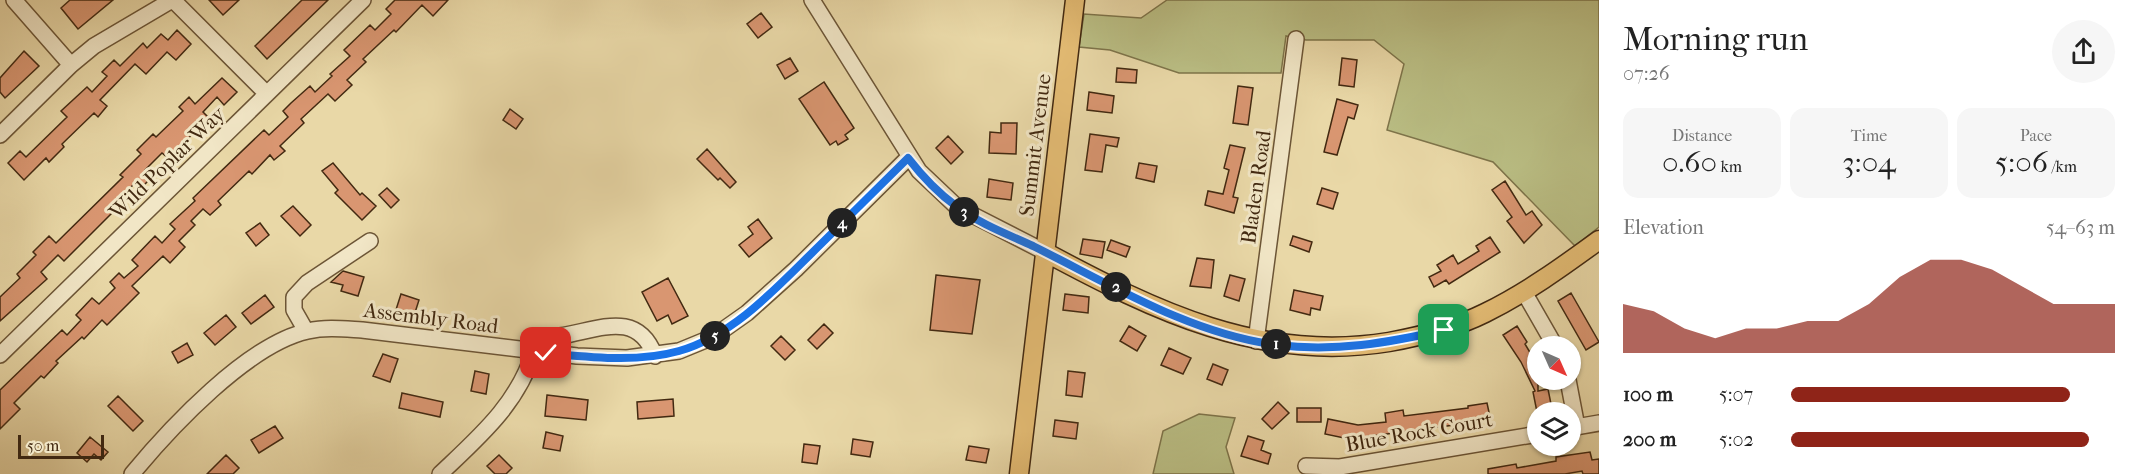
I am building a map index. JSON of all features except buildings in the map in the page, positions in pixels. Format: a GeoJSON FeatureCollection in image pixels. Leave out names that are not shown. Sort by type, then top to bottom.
{"type":"FeatureCollection","features":[{"type":"Feature","properties":{"kind":"main road","name":"Summit Avenue"},"geometry":{"type":"LineString","coordinates":[[1019,474],[1075,0]]}},
{"type":"Feature","properties":{"kind":"main road"},"geometry":{"type":"LineString","coordinates":[[1045,252],[1185,318],[1257,341],[1319,348],[1361,346],[1444,330],[1484,314],[1524,292],[1599,240]]}},
{"type":"Feature","properties":{"kind":"street"},"geometry":{"type":"LineString","coordinates":[[14,0],[71,65]]}},
{"type":"Feature","properties":{"kind":"street"},"geometry":{"type":"LineString","coordinates":[[0,135],[71,65],[120,29],[172,0],[267,94]]}},
{"type":"Feature","properties":{"kind":"street","name":"Wild Poplar Way"},"geometry":{"type":"LineString","coordinates":[[0,355],[363,0]]}},
{"type":"Feature","properties":{"kind":"street"},"geometry":{"type":"LineString","coordinates":[[812,0],[908,158],[931,184],[957,207],[986,224],[1045,252]]}},
{"type":"Feature","properties":{"kind":"street","name":"Bladen Road"},"geometry":{"type":"LineString","coordinates":[[1257,341],[1296,39]]}},
{"type":"Feature","properties":{"kind":"street","name":"Assembly Road"},"geometry":{"type":"LineString","coordinates":[[132,474],[177,424],[225,380],[274,345],[306,331],[362,330],[588,357],[655,356],[697,345],[747,314],[908,158]]}},
{"type":"Feature","properties":{"kind":"street"},"geometry":{"type":"LineString","coordinates":[[306,331],[294,310],[294,297],[307,283],[370,241]]}},
{"type":"Feature","properties":{"kind":"street"},"geometry":{"type":"LineString","coordinates":[[1524,292],[1549,336]]}},
{"type":"Feature","properties":{"kind":"street"},"geometry":{"type":"LineString","coordinates":[[440,474],[504,411],[540,352],[554,339],[606,326],[632,328],[643,333],[655,356]]}},
{"type":"Feature","properties":{"kind":"street"},"geometry":{"type":"LineString","coordinates":[[588,357],[594,329]]}},
{"type":"Feature","properties":{"kind":"street"},"geometry":{"type":"LineString","coordinates":[[1581,426],[1599,423]]}},
{"type":"Feature","properties":{"kind":"street","name":"Blue Rock Court"},"geometry":{"type":"LineString","coordinates":[[1306,466],[1340,467],[1527,436]]}},
{"type":"Feature","properties":{"kind":"green space"},"geometry":{"type":"Polygon","coordinates":[[[1167,0],[1599,0],[1599,227],[1575,246],[1493,162],[1387,130],[1404,64],[1374,40],[1306,40],[1286,36],[1281,73],[1179,73],[1110,50],[1079,47],[1084,14],[1141,18],[1167,0]]]}},
{"type":"Feature","properties":{"kind":"green space"},"geometry":{"type":"Polygon","coordinates":[[[1199,414],[1235,418],[1226,447],[1234,474],[1153,474],[1163,431],[1199,414]]]}},
{"type":"Feature","properties":{"kind":"route"},"geometry":{"type":"LineString","coordinates":[[546,353],[607,358],[645,357],[679,351],[713,337],[747,314],[908,158],[944,196],[973,218],[1113,286],[1210,328],[1276,345],[1319,348],[1361,346],[1444,330]]}}]}
